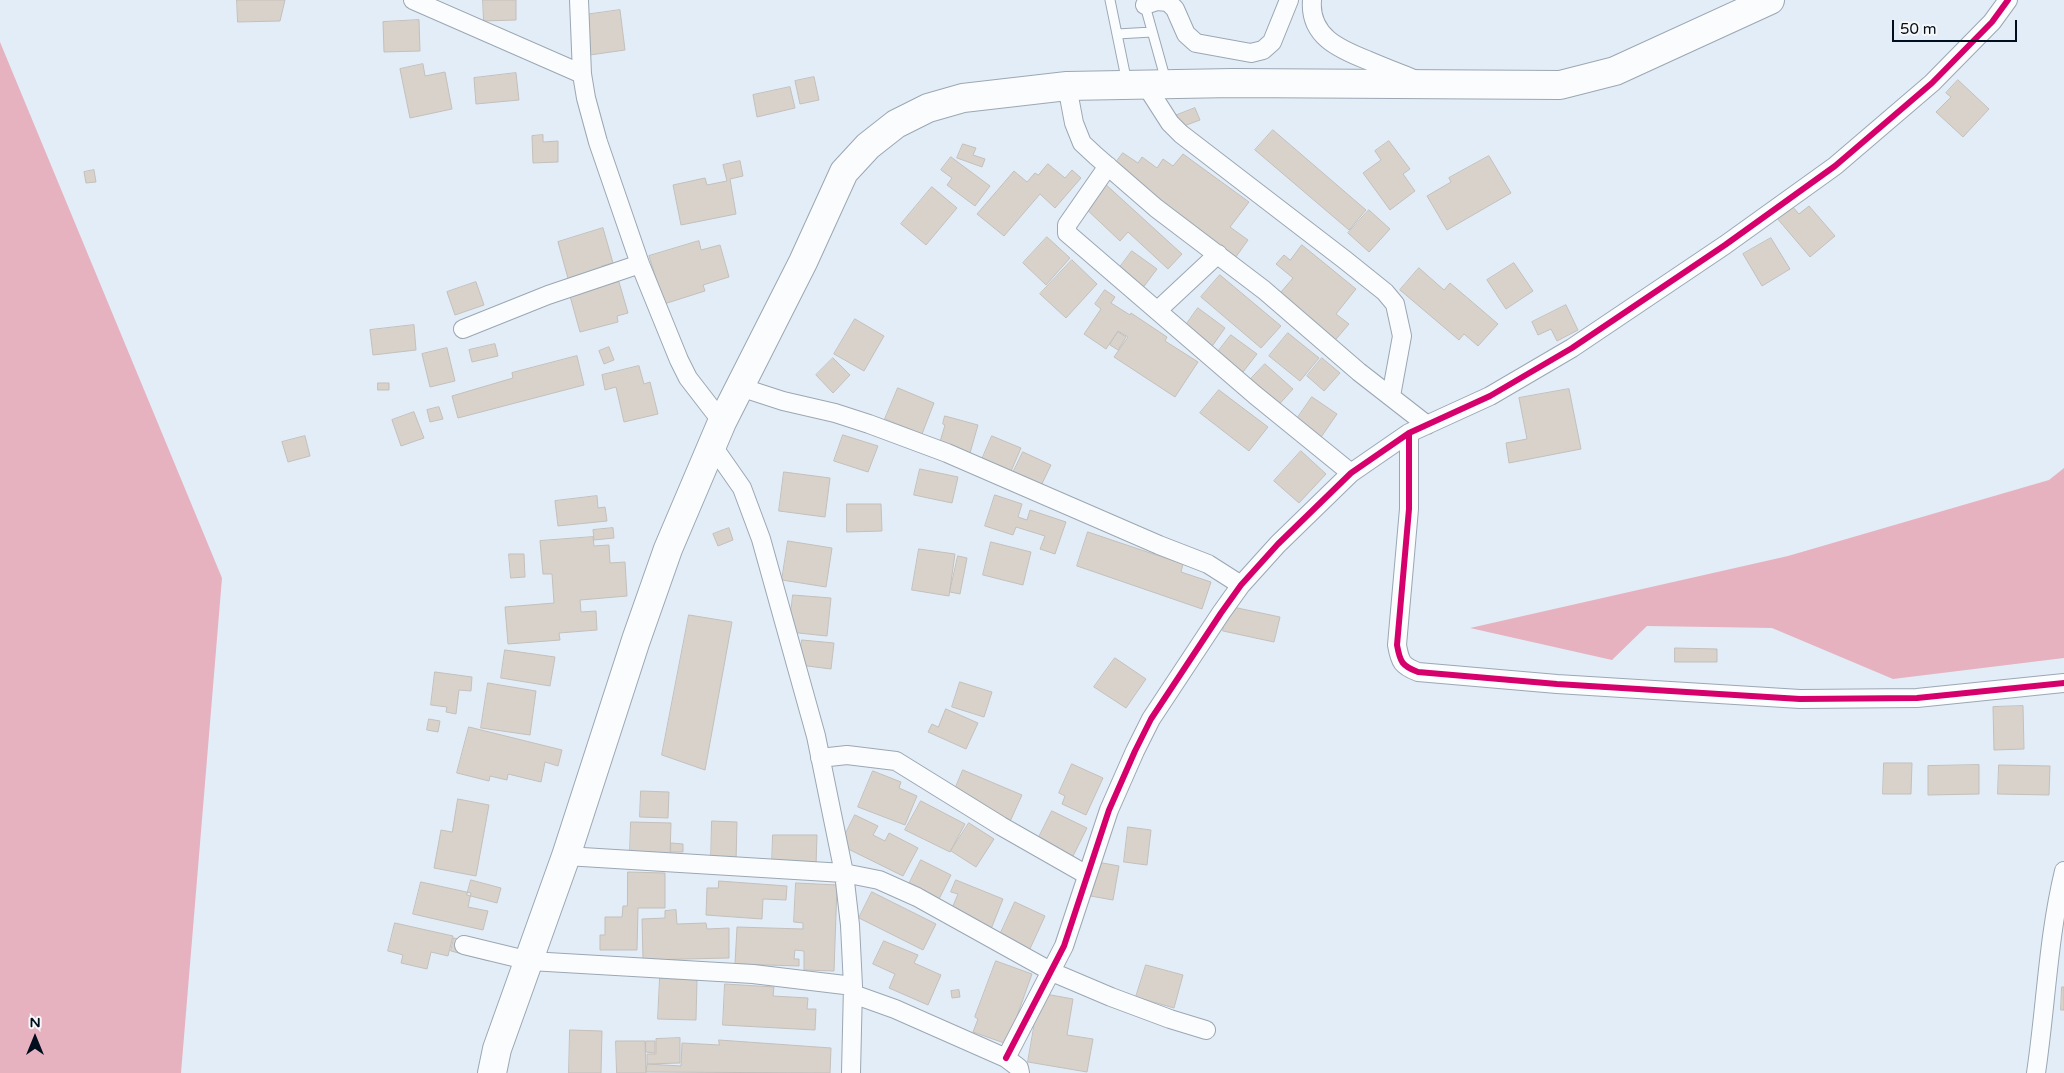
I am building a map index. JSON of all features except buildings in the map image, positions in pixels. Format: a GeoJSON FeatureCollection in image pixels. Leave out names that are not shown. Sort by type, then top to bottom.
{"type":"FeatureCollection","features":[{"type":"Feature","properties":{"kind":"main road"},"geometry":{"type":"LineString","coordinates":[[492,1073],[497,1049],[566,856],[636,640],[668,549],[717,434],[803,262],[844,172],[868,146],[896,124],[928,108],[962,98],[1067,86],[1146,84],[1560,85],[1616,71],[1770,0]]}},
{"type":"Feature","properties":{"kind":"street"},"geometry":{"type":"LineString","coordinates":[[413,0],[582,74]]}},
{"type":"Feature","properties":{"kind":"street"},"geometry":{"type":"LineString","coordinates":[[1144,3],[1164,0],[1172,5],[1186,34],[1196,43],[1251,53],[1268,47],[1289,0]]}},
{"type":"Feature","properties":{"kind":"street"},"geometry":{"type":"LineString","coordinates":[[1312,0],[1312,14],[1315,24],[1333,45],[1428,85]]}},
{"type":"Feature","properties":{"kind":"street"},"geometry":{"type":"LineString","coordinates":[[1006,1058],[1064,946],[1109,810],[1139,743],[1199,645],[1241,584],[1278,544],[1351,473],[1410,434],[1490,396],[1572,348],[1783,204],[1835,166],[1932,83],[1992,22],[2008,0]]}},
{"type":"Feature","properties":{"kind":"street"},"geometry":{"type":"LineString","coordinates":[[584,2],[582,74],[586,98],[598,142],[640,264],[679,360],[742,488],[761,539],[816,736],[844,873],[850,926],[853,990],[851,1073]]}},
{"type":"Feature","properties":{"kind":"street"},"geometry":{"type":"LineString","coordinates":[[1146,84],[1170,123],[1181,134],[1345,260],[1385,292],[1395,304],[1402,336],[1391,396]]}},
{"type":"Feature","properties":{"kind":"street"},"geometry":{"type":"LineString","coordinates":[[1067,86],[1074,123],[1082,142],[1156,208],[1264,290],[1359,372],[1427,425]]}},
{"type":"Feature","properties":{"kind":"street"},"geometry":{"type":"LineString","coordinates":[[1108,166],[1067,225],[1066,233],[1256,395],[1351,473]]}},
{"type":"Feature","properties":{"kind":"street"},"geometry":{"type":"LineString","coordinates":[[1158,310],[1218,254]]}},
{"type":"Feature","properties":{"kind":"street"},"geometry":{"type":"LineString","coordinates":[[463,329],[564,289],[640,264]]}},
{"type":"Feature","properties":{"kind":"street"},"geometry":{"type":"LineString","coordinates":[[740,387],[783,401],[835,413],[947,453],[1159,544],[1192,556],[1241,584]]}},
{"type":"Feature","properties":{"kind":"street"},"geometry":{"type":"LineString","coordinates":[[1410,434],[1408,509],[1397,645],[1400,659],[1406,667],[1418,672],[1557,684],[1800,699],[1918,698],[2064,683]]}},
{"type":"Feature","properties":{"kind":"street"},"geometry":{"type":"LineString","coordinates":[[816,736],[847,755]]}},
{"type":"Feature","properties":{"kind":"street"},"geometry":{"type":"LineString","coordinates":[[820,758],[847,755],[896,761],[1001,826],[1087,875]]}},
{"type":"Feature","properties":{"kind":"street"},"geometry":{"type":"LineString","coordinates":[[824,781],[847,755]]}},
{"type":"Feature","properties":{"kind":"street"},"geometry":{"type":"LineString","coordinates":[[566,856],[844,873],[879,880],[917,897],[1052,972],[1119,1000],[1206,1030]]}},
{"type":"Feature","properties":{"kind":"street"},"geometry":{"type":"LineString","coordinates":[[2036,1073],[2043,1029],[2053,927],[2064,871]]}},
{"type":"Feature","properties":{"kind":"street"},"geometry":{"type":"LineString","coordinates":[[464,945],[530,961],[753,974],[853,990],[1006,1058],[1019,1068],[1020,1073]]}},
{"type":"Feature","properties":{"kind":"lane"},"geometry":{"type":"LineString","coordinates":[[1110,0],[1117,34],[1146,84]]}},
{"type":"Feature","properties":{"kind":"lane"},"geometry":{"type":"LineString","coordinates":[[1144,3],[1152,32],[1146,84]]}},
{"type":"Feature","properties":{"kind":"lane"},"geometry":{"type":"LineString","coordinates":[[1117,34],[1152,32]]}},
{"type":"Feature","properties":{"kind":"shaded area"},"geometry":{"type":"Polygon","coordinates":[[[0,42],[222,578],[181,1073],[0,1073],[0,42]]]}},
{"type":"Feature","properties":{"kind":"shaded area"},"geometry":{"type":"Polygon","coordinates":[[[2064,468],[2064,658],[1893,679],[1772,628],[1647,626],[1612,660],[1470,628],[1788,556],[2049,480],[2064,468]]]}},
{"type":"Feature","properties":{"kind":"cycle path"},"geometry":{"type":"LineString","coordinates":[[1006,1058],[1064,946],[1109,810],[1151,719],[1241,585],[1278,544],[1351,473],[1409,433],[1490,396],[1572,348],[1725,245],[1835,166],[1932,83],[1992,22],[2008,0]]}},
{"type":"Feature","properties":{"kind":"cycle path"},"geometry":{"type":"LineString","coordinates":[[1409,433],[1409,509],[1397,645],[1399,656],[1403,663],[1408,668],[1418,672],[1557,684],[1800,699],[1917,698],[2064,683]]}}]}
